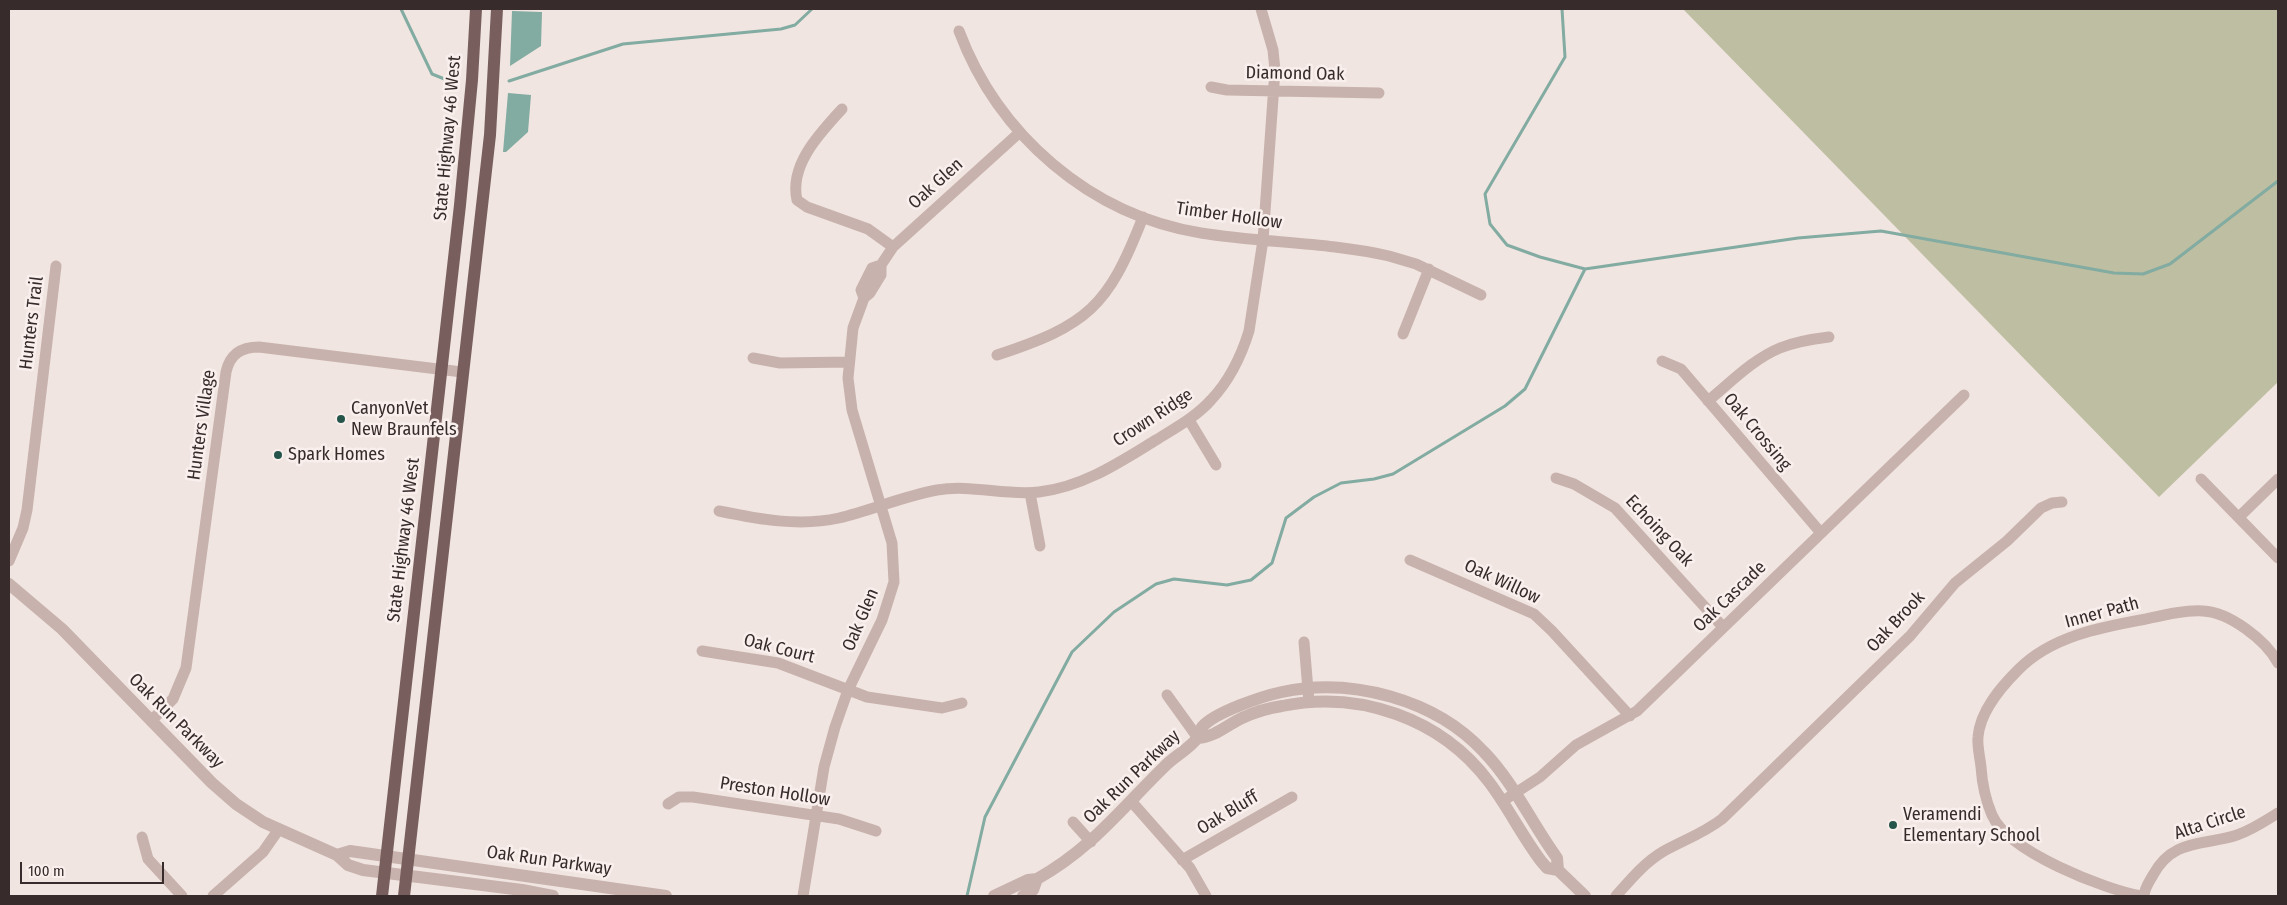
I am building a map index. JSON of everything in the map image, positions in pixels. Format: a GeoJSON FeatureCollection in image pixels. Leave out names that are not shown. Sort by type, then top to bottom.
{"type":"FeatureCollection","features":[{"type":"Feature","properties":{"kind":"main road","name":"State Highway 46 West"},"geometry":{"type":"LineString","coordinates":[[382,896],[442,369],[472,80],[476,9]]}},
{"type":"Feature","properties":{"kind":"main road"},"geometry":{"type":"LineString","coordinates":[[404,896],[490,136],[497,9]]}},
{"type":"Feature","properties":{"kind":"street","name":"Crown Ridge"},"geometry":{"type":"LineString","coordinates":[[719,511],[788,522],[814,522],[947,489],[1030,493],[1053,490],[1086,479],[1189,420],[1212,400],[1233,372],[1245,343],[1263,240],[1275,91],[1274,59],[1260,9]]}},
{"type":"Feature","properties":{"kind":"street","name":"Timber Hollow"},"geometry":{"type":"LineString","coordinates":[[959,31],[982,80],[1020,132],[1048,160],[1073,180],[1109,202],[1143,218],[1199,233],[1374,252],[1430,269],[1481,295]]}},
{"type":"Feature","properties":{"kind":"street","name":"Diamond Oak"},"geometry":{"type":"LineString","coordinates":[[1210,87],[1227,90],[1378,93]]}},
{"type":"Feature","properties":{"kind":"street"},"geometry":{"type":"LineString","coordinates":[[842,109],[817,138],[805,157],[796,188],[797,200],[807,207],[868,229],[893,246]]}},
{"type":"Feature","properties":{"kind":"street","name":"Oak Glen"},"geometry":{"type":"LineString","coordinates":[[803,896],[815,815],[829,748],[848,690],[884,614],[894,582],[893,550],[852,410],[848,362],[853,328],[864,298],[860,290],[872,268],[880,265],[893,246],[1020,132]]}},
{"type":"Feature","properties":{"kind":"street"},"geometry":{"type":"LineString","coordinates":[[997,355],[1061,331],[1098,304],[1118,276],[1143,218]]}},
{"type":"Feature","properties":{"kind":"street","name":"Hunters Trail"},"geometry":{"type":"LineString","coordinates":[[9,561],[23,528],[27,510],[56,266]]}},
{"type":"Feature","properties":{"kind":"street"},"geometry":{"type":"LineString","coordinates":[[1403,334],[1430,269]]}},
{"type":"Feature","properties":{"kind":"street"},"geometry":{"type":"LineString","coordinates":[[1708,400],[1763,357],[1778,349],[1800,341],[1828,337]]}},
{"type":"Feature","properties":{"kind":"street","name":"Hunters Village"},"geometry":{"type":"LineString","coordinates":[[151,721],[173,699],[186,668],[226,372],[232,358],[244,348],[259,347],[462,372]]}},
{"type":"Feature","properties":{"kind":"street"},"geometry":{"type":"LineString","coordinates":[[753,358],[780,364],[848,362]]}},
{"type":"Feature","properties":{"kind":"street","name":"Oak Crossing"},"geometry":{"type":"LineString","coordinates":[[1662,361],[1681,369],[1821,533]]}},
{"type":"Feature","properties":{"kind":"street","name":"Oak Cascade"},"geometry":{"type":"LineString","coordinates":[[1503,802],[1540,777],[1576,745],[1630,716],[1964,394]]}},
{"type":"Feature","properties":{"kind":"street"},"geometry":{"type":"LineString","coordinates":[[1189,420],[1216,465]]}},
{"type":"Feature","properties":{"kind":"street","name":"Echoing Oak"},"geometry":{"type":"LineString","coordinates":[[1556,478],[1574,484],[1615,508],[1723,627]]}},
{"type":"Feature","properties":{"kind":"street"},"geometry":{"type":"LineString","coordinates":[[2201,479],[2278,558]]}},
{"type":"Feature","properties":{"kind":"street"},"geometry":{"type":"LineString","coordinates":[[2239,517],[2278,479]]}},
{"type":"Feature","properties":{"kind":"street"},"geometry":{"type":"LineString","coordinates":[[1030,493],[1040,546]]}},
{"type":"Feature","properties":{"kind":"street","name":"Oak Brook"},"geometry":{"type":"LineString","coordinates":[[1616,896],[1641,868],[1653,858],[1710,829],[1766,784],[1910,636],[1955,583],[2007,541],[2041,508],[2052,503],[2062,502]]}},
{"type":"Feature","properties":{"kind":"street","name":"Oak Willow"},"geometry":{"type":"LineString","coordinates":[[1410,560],[1534,614],[1630,716]]}},
{"type":"Feature","properties":{"kind":"street","name":"Oak Run Parkway"},"geometry":{"type":"LineString","coordinates":[[9,584],[57,624],[151,721],[230,798],[263,822],[337,855],[348,865],[363,870],[522,890],[553,896]]}},
{"type":"Feature","properties":{"kind":"street","name":"Inner Path"},"geometry":{"type":"LineString","coordinates":[[2142,896],[2123,893],[2031,853],[2016,842],[1992,816],[1982,779],[1978,736],[1988,707],[2019,669],[2052,645],[2098,628],[2170,614],[2204,611],[2228,618],[2250,630],[2278,663]]}},
{"type":"Feature","properties":{"kind":"street"},"geometry":{"type":"LineString","coordinates":[[1304,642],[1309,702]]}},
{"type":"Feature","properties":{"kind":"street","name":"Oak Court"},"geometry":{"type":"LineString","coordinates":[[702,651],[778,663],[801,670],[867,697],[934,707],[949,707],[962,703]]}},
{"type":"Feature","properties":{"kind":"street","name":"Oak Run Parkway"},"geometry":{"type":"LineString","coordinates":[[994,896],[1028,880],[1037,879],[1067,861],[1091,842],[1164,766],[1198,738],[1202,727],[1237,706],[1275,693],[1308,688],[1340,688],[1372,692],[1426,710],[1458,730],[1484,751],[1515,794],[1557,858],[1558,870]]}},
{"type":"Feature","properties":{"kind":"street"},"geometry":{"type":"LineString","coordinates":[[1167,694],[1198,738]]}},
{"type":"Feature","properties":{"kind":"street","name":"Oak Run Parkway"},"geometry":{"type":"LineString","coordinates":[[1198,738],[1209,737],[1257,712],[1284,705],[1309,702],[1340,702],[1364,705],[1393,712],[1424,726],[1466,756],[1503,802],[1541,861],[1547,868],[1558,870],[1585,896]]}},
{"type":"Feature","properties":{"kind":"street","name":"Preston Hollow"},"geometry":{"type":"LineString","coordinates":[[668,804],[679,797],[693,797],[850,821],[876,831]]}},
{"type":"Feature","properties":{"kind":"street","name":"Oak Bluff"},"geometry":{"type":"LineString","coordinates":[[1182,860],[1292,797]]}},
{"type":"Feature","properties":{"kind":"street"},"geometry":{"type":"LineString","coordinates":[[1131,801],[1190,868],[1206,896]]}},
{"type":"Feature","properties":{"kind":"street","name":"Alta Circle"},"geometry":{"type":"LineString","coordinates":[[2142,896],[2158,866],[2176,850],[2202,841],[2236,836],[2255,828],[2278,813]]}},
{"type":"Feature","properties":{"kind":"street","name":"Oak Run Parkway"},"geometry":{"type":"LineString","coordinates":[[1073,822],[1091,842]]}},
{"type":"Feature","properties":{"kind":"street"},"geometry":{"type":"LineString","coordinates":[[213,896],[263,852],[278,830]]}},
{"type":"Feature","properties":{"kind":"street"},"geometry":{"type":"LineString","coordinates":[[142,836],[148,859],[182,896]]}},
{"type":"Feature","properties":{"kind":"street","name":"Oak Run Parkway"},"geometry":{"type":"LineString","coordinates":[[337,855],[350,851],[387,858],[666,896]]}},
{"type":"Feature","properties":{"kind":"street","name":"Oak Run Parkway"},"geometry":{"type":"LineString","coordinates":[[1022,896],[1033,890],[1037,879]]}},
{"type":"Feature","properties":{"kind":"green space"},"geometry":{"type":"Polygon","coordinates":[[[1683,9],[2278,9],[2278,382],[2159,497],[1683,9]]]}},
{"type":"Feature","properties":{"kind":"water"},"geometry":{"type":"Polygon","coordinates":[[[512,11],[542,12],[541,46],[510,66],[512,11]]]}},
{"type":"Feature","properties":{"kind":"water"},"geometry":{"type":"Polygon","coordinates":[[[508,93],[531,95],[528,132],[506,152],[503,152],[508,93]]]}},
{"type":"Feature","properties":{"kind":"waterway"},"geometry":{"type":"LineString","coordinates":[[401,9],[432,74],[452,82]]}},
{"type":"Feature","properties":{"kind":"waterway"},"geometry":{"type":"LineString","coordinates":[[509,81],[623,44],[781,29],[795,25],[812,9]]}},
{"type":"Feature","properties":{"kind":"waterway"},"geometry":{"type":"LineString","coordinates":[[1562,9],[1565,57],[1485,194],[1490,224],[1507,245],[1540,257],[1585,269],[1798,238],[1881,231],[2114,273],[2143,274],[2170,264],[2278,181]]}},
{"type":"Feature","properties":{"kind":"waterway"},"geometry":{"type":"LineString","coordinates":[[967,896],[985,817],[1072,652],[1114,612],[1156,584],[1174,579],[1227,585],[1251,580],[1272,563],[1286,518],[1314,497],[1341,483],[1374,479],[1393,474],[1505,406],[1525,389],[1585,269]]}},
{"type":"Feature","properties":{"kind":"place","name":"CanyonVet New Braunfels"},"geometry":{"type":"Point","coordinates":[341,419]}},
{"type":"Feature","properties":{"kind":"place","name":"Spark Homes"},"geometry":{"type":"Point","coordinates":[278,455]}},
{"type":"Feature","properties":{"kind":"place","name":"Veramendi Elementary School"},"geometry":{"type":"Point","coordinates":[1893,825]}}]}
